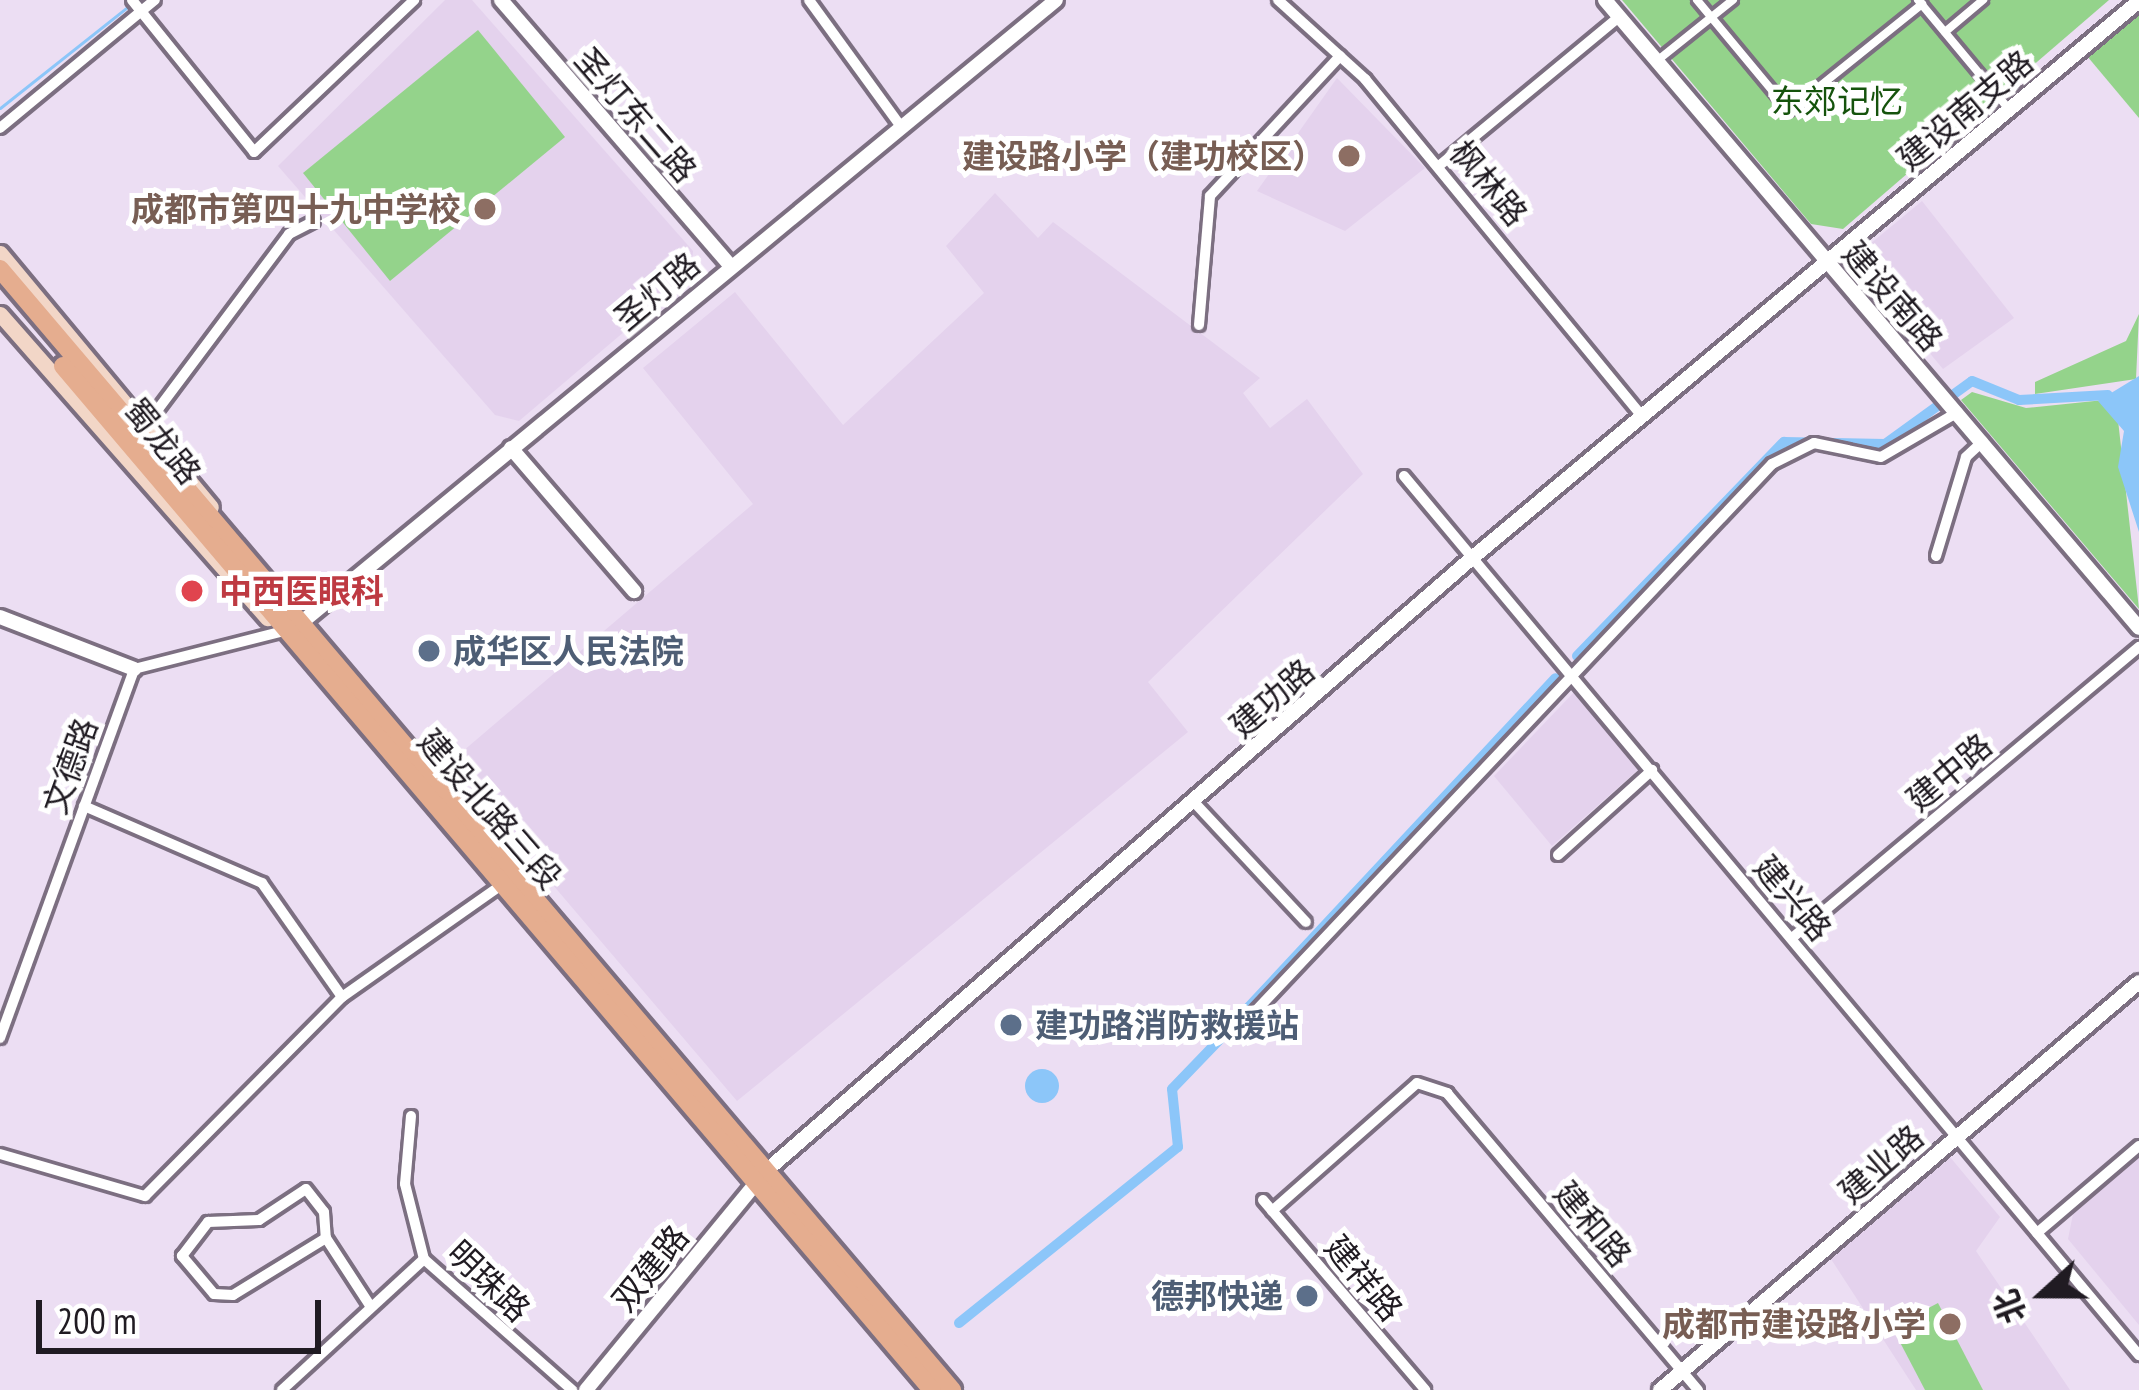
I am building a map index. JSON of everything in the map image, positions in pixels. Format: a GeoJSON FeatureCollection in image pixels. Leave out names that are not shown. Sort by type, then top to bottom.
{"type":"FeatureCollection","features":[{"type":"Feature","properties":{"kind":"main road","name":"建设北路三段"},"geometry":{"type":"LineString","coordinates":[[0,253],[146,424],[288,630],[504,883],[952,1390]]}},
{"type":"Feature","properties":{"kind":"main road","name":"蜀龙路"},"geometry":{"type":"LineString","coordinates":[[0,269],[118,424]]}},
{"type":"Feature","properties":{"kind":"main road","name":"蜀龙路"},"geometry":{"type":"LineString","coordinates":[[0,288],[288,630]]}},
{"type":"Feature","properties":{"kind":"main road","name":"建设北路三段"},"geometry":{"type":"LineString","coordinates":[[0,314],[170,520],[288,630]]}},
{"type":"Feature","properties":{"kind":"main road","name":"建设北路三段"},"geometry":{"type":"LineString","coordinates":[[761,1175],[932,1390]]}},
{"type":"Feature","properties":{"kind":"street"},"geometry":{"type":"LineString","coordinates":[[0,128],[137,6],[155,0]]}},
{"type":"Feature","properties":{"kind":"street"},"geometry":{"type":"LineString","coordinates":[[137,6],[254,152],[414,0]]}},
{"type":"Feature","properties":{"kind":"street","name":"圣灯东二路"},"geometry":{"type":"LineString","coordinates":[[501,0],[730,265]]}},
{"type":"Feature","properties":{"kind":"street"},"geometry":{"type":"LineString","coordinates":[[808,0],[902,128]]}},
{"type":"Feature","properties":{"kind":"street","name":"圣灯路"},"geometry":{"type":"LineString","coordinates":[[288,630],[1056,0]]}},
{"type":"Feature","properties":{"kind":"street","name":"枫林路"},"geometry":{"type":"LineString","coordinates":[[1278,0],[1340,56],[1439,165],[1642,416]]}},
{"type":"Feature","properties":{"kind":"street","name":"建设南路"},"geometry":{"type":"LineString","coordinates":[[1605,0],[2139,628]]}},
{"type":"Feature","properties":{"kind":"street"},"geometry":{"type":"LineString","coordinates":[[1697,0],[1789,112],[1920,2],[2009,109]]}},
{"type":"Feature","properties":{"kind":"street"},"geometry":{"type":"LineString","coordinates":[[1657,62],[1733,0]]}},
{"type":"Feature","properties":{"kind":"street"},"geometry":{"type":"LineString","coordinates":[[1945,32],[1983,0]]}},
{"type":"Feature","properties":{"kind":"street","name":"建设南支路"},"geometry":{"type":"LineString","coordinates":[[1827,261],[2139,1]]}},
{"type":"Feature","properties":{"kind":"street"},"geometry":{"type":"LineString","coordinates":[[1439,165],[1619,16]]}},
{"type":"Feature","properties":{"kind":"street"},"geometry":{"type":"LineString","coordinates":[[1199,325],[1210,196],[1340,56]]}},
{"type":"Feature","properties":{"kind":"street"},"geometry":{"type":"LineString","coordinates":[[146,424],[289,234],[314,221]]}},
{"type":"Feature","properties":{"kind":"street","name":"建功路"},"geometry":{"type":"LineString","coordinates":[[761,1175],[1472,558],[1827,261]]}},
{"type":"Feature","properties":{"kind":"street"},"geometry":{"type":"LineString","coordinates":[[1223,1027],[1232,1036],[1793,446],[1881,457],[1957,411]]}},
{"type":"Feature","properties":{"kind":"street"},"geometry":{"type":"LineString","coordinates":[[1936,556],[1966,457],[1983,441]]}},
{"type":"Feature","properties":{"kind":"street"},"geometry":{"type":"LineString","coordinates":[[511,448],[634,591]]}},
{"type":"Feature","properties":{"kind":"street","name":"建兴路"},"geometry":{"type":"LineString","coordinates":[[1404,476],[2139,1355]]}},
{"type":"Feature","properties":{"kind":"street"},"geometry":{"type":"LineString","coordinates":[[0,617],[134,670],[288,630]]}},
{"type":"Feature","properties":{"kind":"street","name":"建中路"},"geometry":{"type":"LineString","coordinates":[[1792,938],[2139,647]]}},
{"type":"Feature","properties":{"kind":"street","name":"文德路"},"geometry":{"type":"LineString","coordinates":[[0,1038],[134,670]]}},
{"type":"Feature","properties":{"kind":"street"},"geometry":{"type":"LineString","coordinates":[[1558,855],[1652,770]]}},
{"type":"Feature","properties":{"kind":"street"},"geometry":{"type":"LineString","coordinates":[[1194,802],[1306,922]]}},
{"type":"Feature","properties":{"kind":"street"},"geometry":{"type":"LineString","coordinates":[[84,806],[262,884],[342,997]]}},
{"type":"Feature","properties":{"kind":"street"},"geometry":{"type":"LineString","coordinates":[[0,1154],[145,1196],[342,997],[504,883]]}},
{"type":"Feature","properties":{"kind":"street","name":"建业路"},"geometry":{"type":"LineString","coordinates":[[1660,1390],[2139,982]]}},
{"type":"Feature","properties":{"kind":"street","name":"建和路"},"geometry":{"type":"LineString","coordinates":[[1273,1211],[1417,1083],[1448,1093],[1698,1390]]}},
{"type":"Feature","properties":{"kind":"street","name":"明珠路"},"geometry":{"type":"LineString","coordinates":[[412,1116],[405,1184],[424,1258],[572,1390]]}},
{"type":"Feature","properties":{"kind":"street"},"geometry":{"type":"LineString","coordinates":[[2037,1233],[2139,1146]]}},
{"type":"Feature","properties":{"kind":"street","name":"双建路"},"geometry":{"type":"LineString","coordinates":[[586,1390],[761,1175]]}},
{"type":"Feature","properties":{"kind":"street"},"geometry":{"type":"LineString","coordinates":[[326,1238],[233,1295],[214,1294],[182,1256],[208,1222],[259,1220],[306,1190],[324,1212],[326,1238],[371,1307]]}},
{"type":"Feature","properties":{"kind":"street","name":"建祥路"},"geometry":{"type":"LineString","coordinates":[[1263,1200],[1425,1390]]}},
{"type":"Feature","properties":{"kind":"street"},"geometry":{"type":"LineString","coordinates":[[282,1390],[424,1258]]}},
{"type":"Feature","properties":{"kind":"shaded area","name":"成都市第四十九中学校"},"geometry":{"type":"Polygon","coordinates":[[[445,0],[472,0],[693,251],[691,275],[519,421],[495,415],[278,166],[445,0]]]}},
{"type":"Feature","properties":{"kind":"shaded area","name":"建设路小学（建功校区）"},"geometry":{"type":"Polygon","coordinates":[[[1337,78],[1425,168],[1345,231],[1257,191],[1337,78]]]}},
{"type":"Feature","properties":{"kind":"shaded area"},"geometry":{"type":"Polygon","coordinates":[[[995,193],[1038,238],[1053,222],[1260,378],[1243,393],[1270,428],[1307,399],[1363,474],[1148,682],[1188,732],[737,1101],[449,763],[753,504],[643,368],[735,292],[843,425],[984,293],[946,246],[995,193]]]}},
{"type":"Feature","properties":{"kind":"shaded area"},"geometry":{"type":"Polygon","coordinates":[[[1922,201],[2014,318],[1943,369],[1866,277],[1864,249],[1922,201]]]}},
{"type":"Feature","properties":{"kind":"shaded area"},"geometry":{"type":"Polygon","coordinates":[[[1577,689],[1640,768],[1552,846],[1494,776],[1577,689]]]}},
{"type":"Feature","properties":{"kind":"shaded area","name":"成都市建设路小学"},"geometry":{"type":"Polygon","coordinates":[[[1950,1157],[2000,1217],[1976,1251],[2070,1390],[1916,1390],[1831,1259],[1950,1157]]]}},
{"type":"Feature","properties":{"kind":"shaded area"},"geometry":{"type":"Polygon","coordinates":[[[2139,1157],[2139,1325],[2068,1239],[2073,1214],[2139,1157]]]}},
{"type":"Feature","properties":{"kind":"green space","name":"东郊记忆"},"geometry":{"type":"Polygon","coordinates":[[[1622,0],[2109,0],[1843,229],[1811,224],[1622,0]]]}},
{"type":"Feature","properties":{"kind":"green space"},"geometry":{"type":"Polygon","coordinates":[[[2139,10],[2139,118],[2087,56],[2139,10]]]}},
{"type":"Feature","properties":{"kind":"green space"},"geometry":{"type":"Polygon","coordinates":[[[478,30],[565,137],[390,281],[303,173],[478,30]]]}},
{"type":"Feature","properties":{"kind":"green space"},"geometry":{"type":"Polygon","coordinates":[[[2139,314],[2136,379],[2035,394],[2035,382],[2126,341],[2139,314]]]}},
{"type":"Feature","properties":{"kind":"green space"},"geometry":{"type":"Polygon","coordinates":[[[1972,392],[2026,408],[2104,400],[2117,411],[2139,609],[1961,400],[1972,392]]]}},
{"type":"Feature","properties":{"kind":"green space"},"geometry":{"type":"Polygon","coordinates":[[[1938,1303],[1983,1390],[1925,1390],[1892,1327],[1938,1303]]]}},
{"type":"Feature","properties":{"kind":"water"},"geometry":{"type":"Polygon","coordinates":[[[2139,376],[2139,532],[2118,467],[2124,431],[2098,401],[2139,376]]]}},
{"type":"Feature","properties":{"kind":"water"},"geometry":{"type":"Polygon","coordinates":[[[1042,1069],[1054,1074],[1059,1086],[1054,1098],[1042,1103],[1030,1098],[1025,1086],[1030,1074],[1042,1069]]]}},
{"type":"Feature","properties":{"kind":"waterway"},"geometry":{"type":"LineString","coordinates":[[0,108],[130,5]]}},
{"type":"Feature","properties":{"kind":"waterway"},"geometry":{"type":"LineString","coordinates":[[1577,656],[1784,442],[1885,444],[1972,381],[2019,400],[2108,395]]}},
{"type":"Feature","properties":{"kind":"waterway"},"geometry":{"type":"LineString","coordinates":[[1230,1027],[1555,678]]}},
{"type":"Feature","properties":{"kind":"waterway"},"geometry":{"type":"LineString","coordinates":[[959,1323],[1178,1147],[1172,1089],[1225,1034]]}},
{"type":"Feature","properties":{"kind":"place","name":"建设路小学（建功校区）"},"geometry":{"type":"Point","coordinates":[1349,156]}},
{"type":"Feature","properties":{"kind":"place","name":"成都市第四十九中学校"},"geometry":{"type":"Point","coordinates":[485,209]}},
{"type":"Feature","properties":{"kind":"place","name":"中西医眼科"},"geometry":{"type":"Point","coordinates":[192,591]}},
{"type":"Feature","properties":{"kind":"place","name":"成华区人民法院"},"geometry":{"type":"Point","coordinates":[429,651]}},
{"type":"Feature","properties":{"kind":"place","name":"建功路消防救援站"},"geometry":{"type":"Point","coordinates":[1011,1025]}},
{"type":"Feature","properties":{"kind":"place","name":"德邦快递"},"geometry":{"type":"Point","coordinates":[1307,1296]}},
{"type":"Feature","properties":{"kind":"place","name":"成都市建设路小学"},"geometry":{"type":"Point","coordinates":[1950,1324]}}]}
